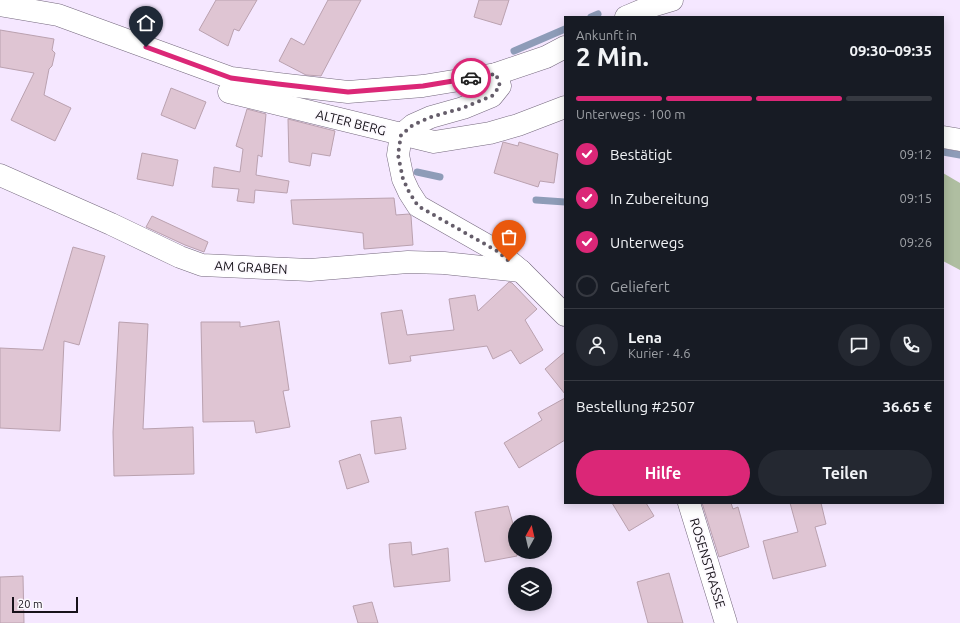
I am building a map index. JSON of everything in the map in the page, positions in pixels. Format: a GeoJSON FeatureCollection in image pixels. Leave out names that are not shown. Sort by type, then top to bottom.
{"type":"FeatureCollection","features":[{"type":"Feature","properties":{"kind":"street"},"geometry":{"type":"LineString","coordinates":[[628,16],[652,6],[672,0]]}},
{"type":"Feature","properties":{"kind":"street"},"geometry":{"type":"LineString","coordinates":[[0,5],[60,7],[231,78],[348,92],[423,86],[496,74],[546,57],[564,48]]}},
{"type":"Feature","properties":{"kind":"street"},"geometry":{"type":"LineString","coordinates":[[496,74],[500,86],[492,96],[463,108],[431,117],[413,125],[401,135],[398,155],[403,179],[418,206],[497,251],[521,271],[564,314]]}},
{"type":"Feature","properties":{"kind":"street","name":"ALTER BERG"},"geometry":{"type":"LineString","coordinates":[[229,92],[434,142],[476,136],[518,125],[564,108]]}},
{"type":"Feature","properties":{"kind":"street"},"geometry":{"type":"LineString","coordinates":[[944,137],[960,140]]}},
{"type":"Feature","properties":{"kind":"street","name":"AM GRABEN"},"geometry":{"type":"LineString","coordinates":[[0,175],[180,257],[202,265],[310,270],[408,262],[444,263],[521,271]]}},
{"type":"Feature","properties":{"kind":"street","name":"ROSENSTRASSE"},"geometry":{"type":"LineString","coordinates":[[689,504],[726,623]]}},
{"type":"Feature","properties":{"kind":"green space"},"geometry":{"type":"Polygon","coordinates":[[[944,174],[960,183],[960,270],[944,262],[944,174]]]}},
{"type":"Feature","properties":{"kind":"building"},"geometry":{"type":"Polygon","coordinates":[[[216,0],[257,0],[239,31],[234,29],[228,46],[199,30],[216,0]]]}},
{"type":"Feature","properties":{"kind":"building"},"geometry":{"type":"Polygon","coordinates":[[[328,0],[361,0],[321,76],[306,75],[279,61],[291,38],[304,45],[328,0]]]}},
{"type":"Feature","properties":{"kind":"building"},"geometry":{"type":"Polygon","coordinates":[[[479,0],[509,0],[501,25],[474,17],[479,0]]]}},
{"type":"Feature","properties":{"kind":"building"},"geometry":{"type":"Polygon","coordinates":[[[0,30],[54,39],[52,50],[55,53],[52,66],[49,69],[44,95],[71,108],[55,141],[11,120],[34,73],[0,67],[0,30]]]}},
{"type":"Feature","properties":{"kind":"building"},"geometry":{"type":"Polygon","coordinates":[[[171,88],[206,102],[195,129],[161,115],[171,88]]]}},
{"type":"Feature","properties":{"kind":"building"},"geometry":{"type":"Polygon","coordinates":[[[247,109],[266,114],[262,157],[258,155],[256,175],[289,181],[287,193],[255,190],[254,203],[237,201],[239,189],[212,187],[214,167],[240,172],[243,149],[236,146],[247,109]]]}},
{"type":"Feature","properties":{"kind":"building"},"geometry":{"type":"Polygon","coordinates":[[[288,119],[335,131],[330,156],[312,153],[310,166],[289,162],[288,119]]]}},
{"type":"Feature","properties":{"kind":"building"},"geometry":{"type":"Polygon","coordinates":[[[503,142],[518,146],[519,142],[558,154],[554,183],[540,181],[538,187],[494,173],[503,142]]]}},
{"type":"Feature","properties":{"kind":"building"},"geometry":{"type":"Polygon","coordinates":[[[142,153],[178,160],[173,186],[137,179],[142,153]]]}},
{"type":"Feature","properties":{"kind":"building"},"geometry":{"type":"Polygon","coordinates":[[[394,198],[396,215],[409,214],[411,216],[413,245],[364,249],[363,233],[293,224],[291,200],[394,198]]]}},
{"type":"Feature","properties":{"kind":"building"},"geometry":{"type":"Polygon","coordinates":[[[152,216],[208,242],[204,252],[146,227],[152,216]]]}},
{"type":"Feature","properties":{"kind":"building"},"geometry":{"type":"Polygon","coordinates":[[[73,247],[105,256],[79,345],[64,341],[60,431],[0,428],[0,348],[43,350],[73,247]]]}},
{"type":"Feature","properties":{"kind":"building"},"geometry":{"type":"Polygon","coordinates":[[[509,282],[512,283],[537,309],[525,320],[543,350],[520,364],[511,350],[493,359],[487,346],[410,356],[411,361],[389,364],[381,313],[402,310],[407,335],[454,330],[449,299],[475,295],[478,311],[509,282]]]}},
{"type":"Feature","properties":{"kind":"building"},"geometry":{"type":"Polygon","coordinates":[[[279,321],[289,390],[283,391],[290,427],[256,433],[254,421],[203,422],[201,322],[240,322],[240,327],[279,321]]]}},
{"type":"Feature","properties":{"kind":"building"},"geometry":{"type":"Polygon","coordinates":[[[119,322],[148,324],[143,429],[193,427],[194,474],[114,476],[113,432],[119,322]]]}},
{"type":"Feature","properties":{"kind":"building"},"geometry":{"type":"Polygon","coordinates":[[[564,353],[564,393],[545,369],[564,353]]]}},
{"type":"Feature","properties":{"kind":"building"},"geometry":{"type":"Polygon","coordinates":[[[564,399],[564,441],[519,468],[504,443],[542,420],[538,413],[564,399]]]}},
{"type":"Feature","properties":{"kind":"building"},"geometry":{"type":"Polygon","coordinates":[[[401,417],[406,449],[375,454],[371,421],[401,417]]]}},
{"type":"Feature","properties":{"kind":"building"},"geometry":{"type":"Polygon","coordinates":[[[360,454],[369,482],[347,489],[339,461],[360,454]]]}},
{"type":"Feature","properties":{"kind":"building"},"geometry":{"type":"Polygon","coordinates":[[[613,504],[647,504],[654,516],[629,531],[613,504]]]}},
{"type":"Feature","properties":{"kind":"building"},"geometry":{"type":"Polygon","coordinates":[[[702,504],[731,504],[733,509],[738,507],[749,547],[719,557],[702,504]]]}},
{"type":"Feature","properties":{"kind":"building"},"geometry":{"type":"Polygon","coordinates":[[[790,504],[821,504],[826,524],[815,527],[826,566],[773,579],[763,541],[798,532],[790,504]]]}},
{"type":"Feature","properties":{"kind":"building"},"geometry":{"type":"Polygon","coordinates":[[[508,506],[510,515],[508,515],[508,558],[485,562],[475,512],[508,506]]]}},
{"type":"Feature","properties":{"kind":"building"},"geometry":{"type":"Polygon","coordinates":[[[411,542],[412,555],[448,548],[450,581],[394,587],[389,544],[411,542]]]}},
{"type":"Feature","properties":{"kind":"building"},"geometry":{"type":"Polygon","coordinates":[[[669,573],[683,623],[648,623],[637,582],[669,573]]]}},
{"type":"Feature","properties":{"kind":"building"},"geometry":{"type":"Polygon","coordinates":[[[23,576],[24,623],[0,623],[0,577],[23,576]]]}},
{"type":"Feature","properties":{"kind":"building"},"geometry":{"type":"Polygon","coordinates":[[[372,602],[378,623],[358,623],[353,606],[372,602]]]}},
{"type":"Feature","properties":{"kind":"waterway"},"geometry":{"type":"LineString","coordinates":[[593,16],[598,14]]}},
{"type":"Feature","properties":{"kind":"waterway"},"geometry":{"type":"LineString","coordinates":[[514,51],[564,29]]}},
{"type":"Feature","properties":{"kind":"waterway"},"geometry":{"type":"LineString","coordinates":[[944,152],[960,155]]}},
{"type":"Feature","properties":{"kind":"waterway"},"geometry":{"type":"LineString","coordinates":[[417,172],[440,177]]}},
{"type":"Feature","properties":{"kind":"waterway"},"geometry":{"type":"LineString","coordinates":[[536,200],[564,202]]}},
{"type":"Feature","properties":{"kind":"way so far"},"geometry":{"type":"LineString","coordinates":[[471,78],[496,74],[500,86],[492,96],[463,108],[431,117],[413,125],[401,135],[398,155],[403,179],[418,206],[497,251],[509,261]]}},
{"type":"Feature","properties":{"kind":"route"},"geometry":{"type":"LineString","coordinates":[[146,47],[231,78],[348,92],[423,86],[471,78]]}}]}
